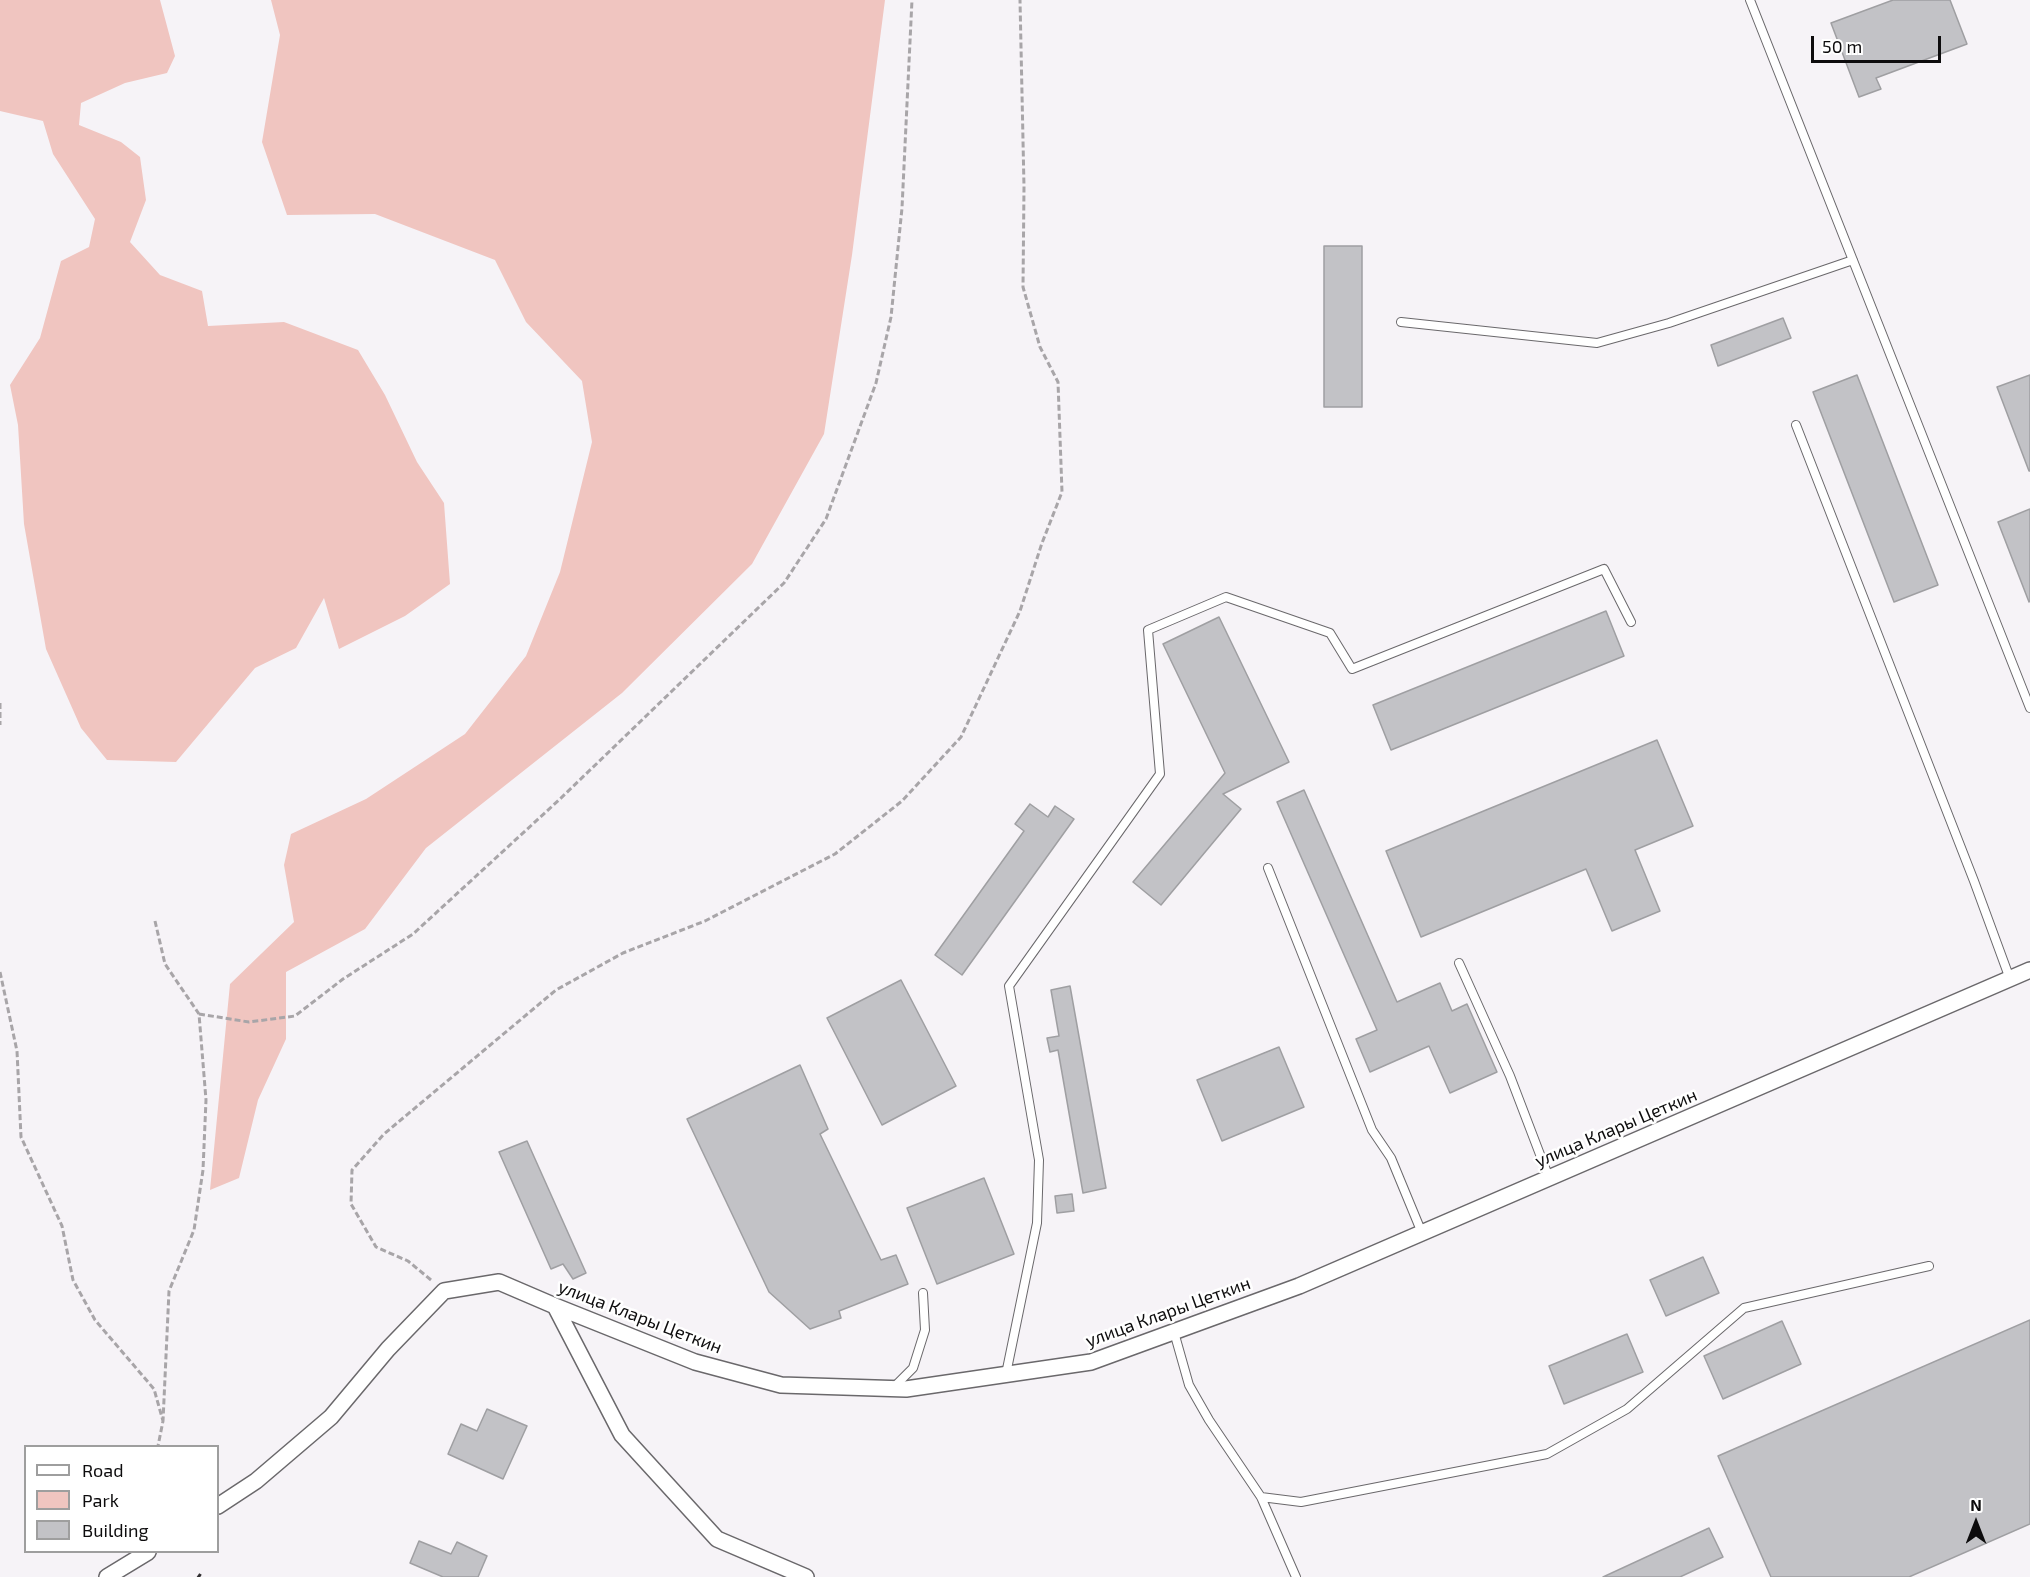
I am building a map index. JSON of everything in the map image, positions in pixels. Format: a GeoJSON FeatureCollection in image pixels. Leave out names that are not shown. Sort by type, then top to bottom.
{"type":"FeatureCollection","features":[{"type":"Feature","properties":{"kind":"street","name":"улица Клары Цеткин"},"geometry":{"type":"LineString","coordinates":[[444,1292],[499,1282],[695,1362],[781,1385],[906,1389],[1091,1362],[1299,1286],[2030,970]]}},
{"type":"Feature","properties":{"kind":"street"},"geometry":{"type":"LineString","coordinates":[[219,1505],[256,1482],[331,1417],[388,1349],[444,1292]]}},
{"type":"Feature","properties":{"kind":"street"},"geometry":{"type":"LineString","coordinates":[[555,1306],[622,1435],[717,1539],[806,1577]]}},
{"type":"Feature","properties":{"kind":"street"},"geometry":{"type":"LineString","coordinates":[[107,1577],[145,1553]]}},
{"type":"Feature","properties":{"kind":"lane"},"geometry":{"type":"LineString","coordinates":[[1750,0],[2030,708]]}},
{"type":"Feature","properties":{"kind":"lane"},"geometry":{"type":"LineString","coordinates":[[1401,322],[1597,343],[1669,323],[1853,260]]}},
{"type":"Feature","properties":{"kind":"lane"},"geometry":{"type":"LineString","coordinates":[[1796,424],[2010,979]]}},
{"type":"Feature","properties":{"kind":"lane"},"geometry":{"type":"LineString","coordinates":[[1006,1374],[1037,1223],[1040,1160],[1009,986],[1160,774],[1148,630],[1226,597],[1330,633],[1352,669],[1605,569],[1631,622]]}},
{"type":"Feature","properties":{"kind":"lane"},"geometry":{"type":"LineString","coordinates":[[1268,868],[1372,1130],[1391,1158],[1422,1233]]}},
{"type":"Feature","properties":{"kind":"lane"},"geometry":{"type":"LineString","coordinates":[[1459,963],[1510,1076],[1549,1178]]}},
{"type":"Feature","properties":{"kind":"lane"},"geometry":{"type":"LineString","coordinates":[[1261,1497],[1301,1502],[1547,1454],[1627,1409],[1744,1308],[1929,1266]]}},
{"type":"Feature","properties":{"kind":"lane"},"geometry":{"type":"LineString","coordinates":[[893,1388],[913,1368],[925,1330],[923,1293]]}},
{"type":"Feature","properties":{"kind":"lane"},"geometry":{"type":"LineString","coordinates":[[1174,1332],[1189,1385],[1209,1420],[1261,1497],[1296,1577]]}},
{"type":"Feature","properties":{"kind":"path"},"geometry":{"type":"LineString","coordinates":[[199,1014],[249,1022],[295,1016],[343,979],[413,934],[560,799],[784,583],[826,519],[876,382],[891,317],[902,208],[912,0]]}},
{"type":"Feature","properties":{"kind":"path"},"geometry":{"type":"LineString","coordinates":[[444,1292],[408,1261],[376,1247],[351,1204],[352,1170],[384,1134],[556,990],[623,953],[705,921],[835,854],[902,801],[961,737],[1020,611],[1042,543],[1062,492],[1058,382],[1040,347],[1023,287],[1024,187],[1020,0]]}},
{"type":"Feature","properties":{"kind":"path"},"geometry":{"type":"LineString","coordinates":[[0,703],[0,725]]}},
{"type":"Feature","properties":{"kind":"path"},"geometry":{"type":"LineString","coordinates":[[155,921],[165,964],[199,1014],[206,1100],[203,1170],[194,1230],[169,1292],[163,1421],[158,1445]]}},
{"type":"Feature","properties":{"kind":"path"},"geometry":{"type":"LineString","coordinates":[[0,972],[17,1051],[21,1137],[62,1226],[73,1280],[95,1320],[154,1389],[163,1421]]}},
{"type":"Feature","properties":{"kind":"green space"},"geometry":{"type":"Polygon","coordinates":[[[0,0],[160,0],[175,56],[167,73],[125,83],[81,103],[79,125],[121,142],[140,157],[146,200],[130,242],[160,275],[202,291],[208,326],[284,322],[358,350],[385,395],[417,462],[444,503],[450,584],[405,616],[339,649],[324,598],[296,648],[255,668],[176,762],[107,760],[81,728],[46,649],[24,524],[18,425],[10,385],[40,338],[61,261],[89,247],[95,219],[53,154],[43,121],[0,111],[0,0]]]}},
{"type":"Feature","properties":{"kind":"green space"},"geometry":{"type":"Polygon","coordinates":[[[271,0],[885,0],[852,255],[824,434],[752,564],[622,693],[426,848],[365,929],[286,972],[286,1039],[258,1100],[239,1178],[210,1190],[230,984],[294,922],[284,865],[291,834],[366,799],[465,734],[526,656],[560,572],[592,442],[582,381],[526,322],[495,260],[375,214],[287,215],[262,142],[280,35],[271,0]]]}},
{"type":"Feature","properties":{"kind":"building"},"geometry":{"type":"Polygon","coordinates":[[[1893,0],[1950,0],[1967,44],[1876,78],[1881,89],[1859,97],[1831,23],[1893,0]]]}},
{"type":"Feature","properties":{"kind":"building"},"geometry":{"type":"Polygon","coordinates":[[[1324,246],[1362,246],[1362,407],[1324,407],[1324,246]]]}},
{"type":"Feature","properties":{"kind":"building"},"geometry":{"type":"Polygon","coordinates":[[[1783,318],[1791,338],[1718,366],[1711,345],[1783,318]]]}},
{"type":"Feature","properties":{"kind":"building"},"geometry":{"type":"Polygon","coordinates":[[[1857,375],[1938,585],[1894,602],[1813,392],[1857,375]]]}},
{"type":"Feature","properties":{"kind":"building"},"geometry":{"type":"Polygon","coordinates":[[[2030,375],[2030,471],[2029,471],[1997,387],[2030,375]]]}},
{"type":"Feature","properties":{"kind":"building"},"geometry":{"type":"Polygon","coordinates":[[[2030,509],[2030,601],[2029,602],[1998,522],[2030,509]]]}},
{"type":"Feature","properties":{"kind":"building"},"geometry":{"type":"Polygon","coordinates":[[[1606,611],[1624,656],[1391,750],[1373,705],[1606,611]]]}},
{"type":"Feature","properties":{"kind":"building"},"geometry":{"type":"Polygon","coordinates":[[[1219,617],[1289,762],[1223,794],[1241,809],[1161,905],[1133,882],[1225,773],[1163,644],[1219,617]]]}},
{"type":"Feature","properties":{"kind":"building"},"geometry":{"type":"Polygon","coordinates":[[[1657,740],[1693,826],[1635,850],[1660,911],[1612,931],[1586,869],[1421,937],[1386,851],[1657,740]]]}},
{"type":"Feature","properties":{"kind":"building"},"geometry":{"type":"Polygon","coordinates":[[[1304,790],[1397,1002],[1440,983],[1452,1011],[1467,1004],[1497,1072],[1450,1093],[1429,1046],[1370,1072],[1356,1039],[1377,1030],[1277,802],[1304,790]]]}},
{"type":"Feature","properties":{"kind":"building"},"geometry":{"type":"Polygon","coordinates":[[[1030,804],[1048,817],[1055,806],[1074,819],[962,975],[935,955],[1024,831],[1015,824],[1030,804]]]}},
{"type":"Feature","properties":{"kind":"building"},"geometry":{"type":"Polygon","coordinates":[[[901,980],[956,1086],[882,1125],[827,1018],[901,980]]]}},
{"type":"Feature","properties":{"kind":"building"},"geometry":{"type":"Polygon","coordinates":[[[1070,986],[1106,1188],[1083,1193],[1058,1050],[1050,1052],[1047,1038],[1059,1036],[1051,990],[1070,986]]]}},
{"type":"Feature","properties":{"kind":"building"},"geometry":{"type":"Polygon","coordinates":[[[1279,1047],[1304,1107],[1222,1141],[1197,1080],[1279,1047]]]}},
{"type":"Feature","properties":{"kind":"building"},"geometry":{"type":"Polygon","coordinates":[[[800,1065],[828,1129],[820,1134],[881,1260],[896,1255],[908,1284],[839,1311],[841,1318],[810,1329],[769,1292],[687,1119],[800,1065]]]}},
{"type":"Feature","properties":{"kind":"building"},"geometry":{"type":"Polygon","coordinates":[[[527,1141],[586,1273],[573,1279],[563,1264],[551,1269],[499,1152],[527,1141]]]}},
{"type":"Feature","properties":{"kind":"building"},"geometry":{"type":"Polygon","coordinates":[[[984,1178],[1014,1254],[937,1284],[907,1208],[984,1178]]]}},
{"type":"Feature","properties":{"kind":"building"},"geometry":{"type":"Polygon","coordinates":[[[1072,1194],[1074,1211],[1057,1213],[1055,1196],[1072,1194]]]}},
{"type":"Feature","properties":{"kind":"building"},"geometry":{"type":"Polygon","coordinates":[[[1703,1257],[1719,1293],[1666,1316],[1650,1280],[1703,1257]]]}},
{"type":"Feature","properties":{"kind":"building"},"geometry":{"type":"Polygon","coordinates":[[[2030,1320],[2030,1524],[1909,1577],[1771,1577],[1718,1456],[2030,1320]]]}},
{"type":"Feature","properties":{"kind":"building"},"geometry":{"type":"Polygon","coordinates":[[[1782,1321],[1801,1364],[1723,1399],[1704,1356],[1782,1321]]]}},
{"type":"Feature","properties":{"kind":"building"},"geometry":{"type":"Polygon","coordinates":[[[1627,1334],[1643,1372],[1564,1404],[1549,1366],[1627,1334]]]}},
{"type":"Feature","properties":{"kind":"building"},"geometry":{"type":"Polygon","coordinates":[[[487,1409],[527,1426],[503,1479],[448,1454],[461,1424],[477,1431],[487,1409]]]}},
{"type":"Feature","properties":{"kind":"building"},"geometry":{"type":"Polygon","coordinates":[[[1709,1528],[1723,1557],[1680,1577],[1603,1577],[1709,1528]]]}},
{"type":"Feature","properties":{"kind":"building"},"geometry":{"type":"Polygon","coordinates":[[[419,1541],[451,1554],[457,1542],[487,1556],[478,1577],[443,1577],[410,1563],[419,1541]]]}}]}
